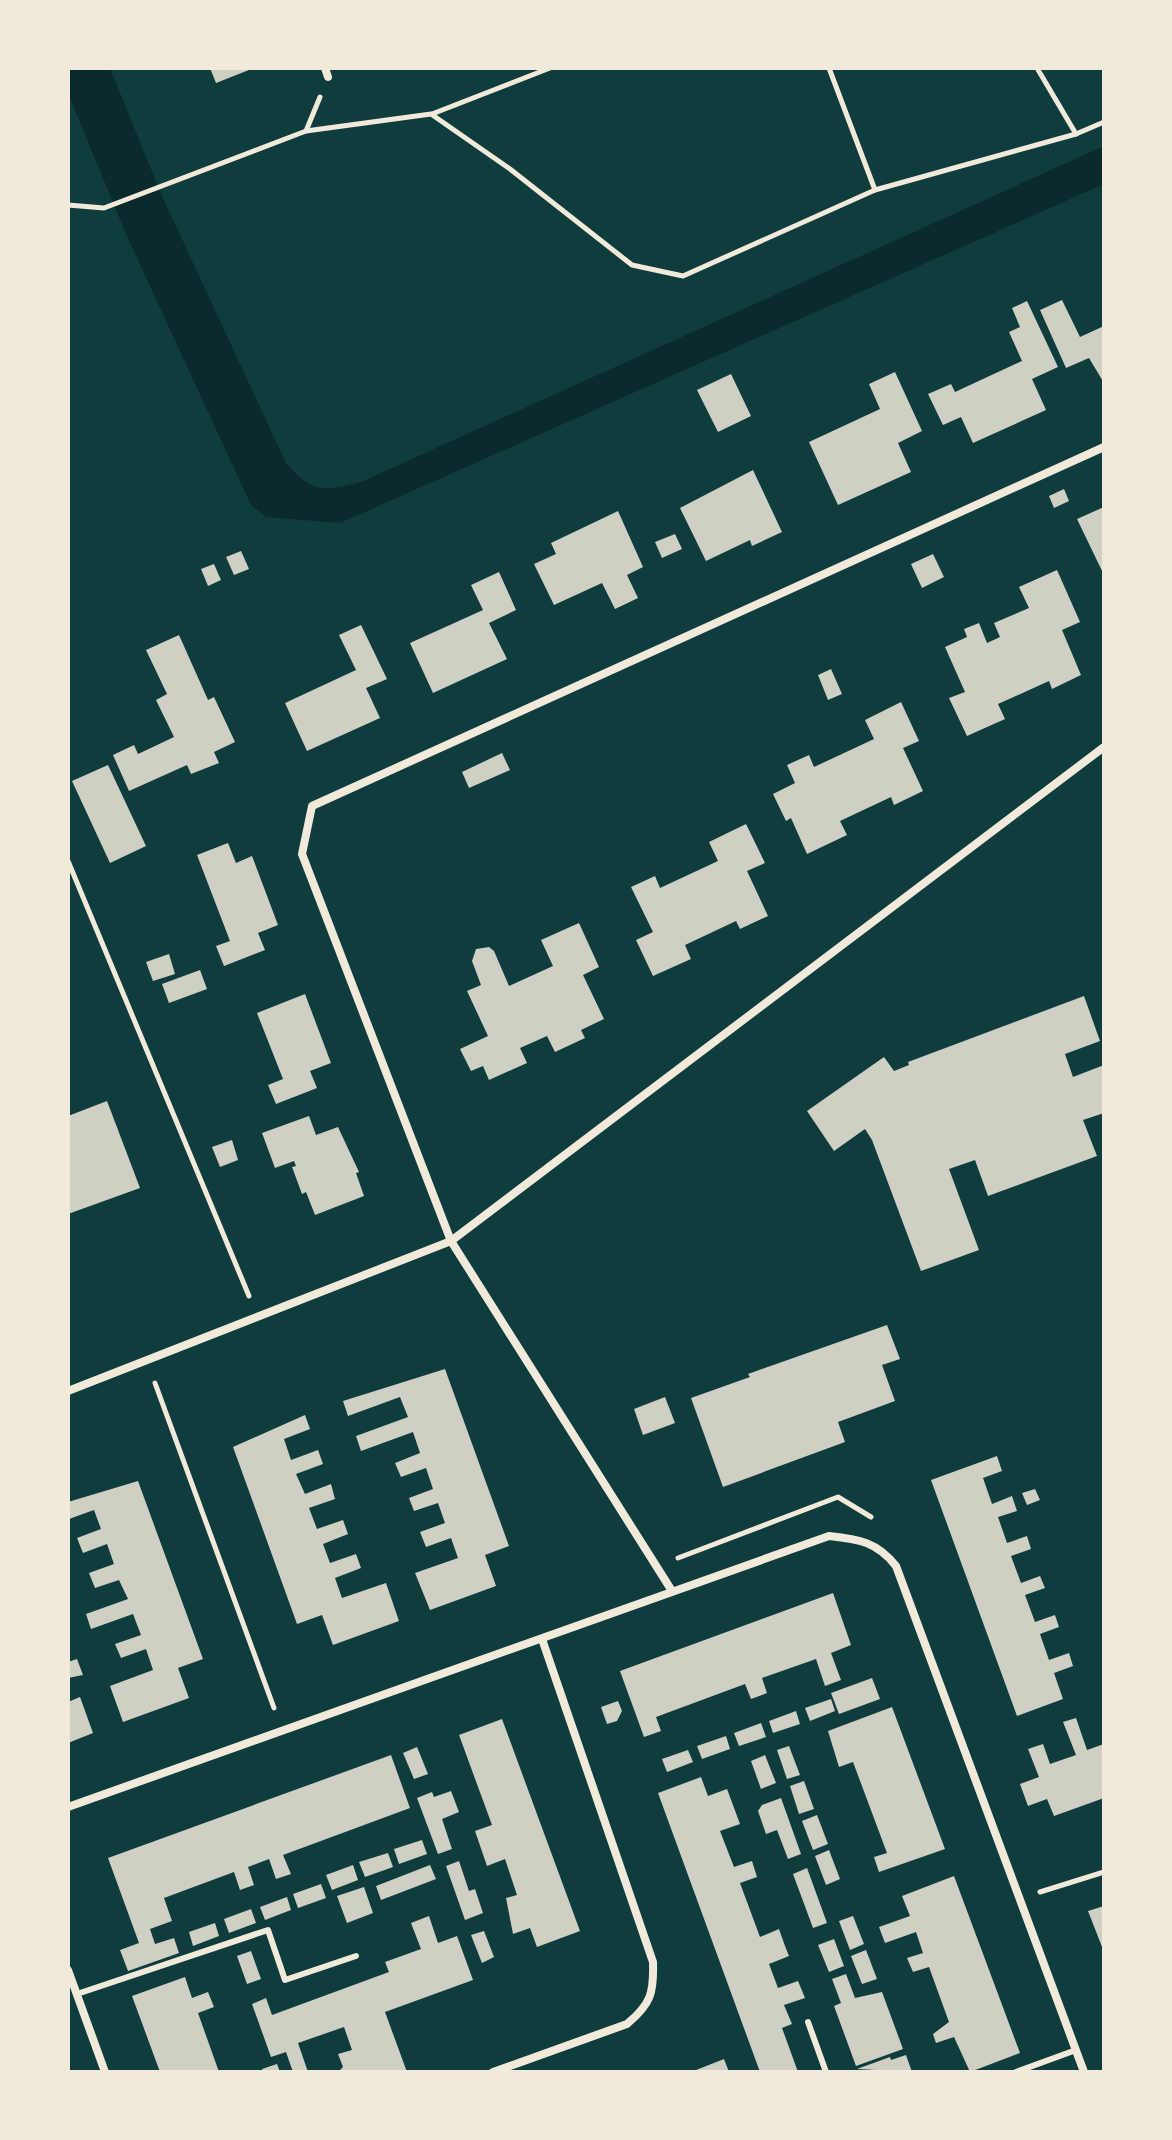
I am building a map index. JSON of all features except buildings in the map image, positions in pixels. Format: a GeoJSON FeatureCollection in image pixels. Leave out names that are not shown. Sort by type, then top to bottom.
{"type":"FeatureCollection","features":[{"type":"Feature","properties":{"kind":"street"},"geometry":{"type":"LineString","coordinates":[[672,1591],[451,1241],[302,854],[312,806],[1104,447]]}},
{"type":"Feature","properties":{"kind":"street"},"geometry":{"type":"LineString","coordinates":[[68,1391],[451,1241],[1104,747]]}},
{"type":"Feature","properties":{"kind":"street"},"geometry":{"type":"LineString","coordinates":[[68,1807],[829,1536],[854,1539],[883,1550],[896,1566],[1084,2072]]}},
{"type":"Feature","properties":{"kind":"street"},"geometry":{"type":"LineString","coordinates":[[493,2072],[627,2024],[642,2012],[654,1989],[653,1962],[542,1639]]}},
{"type":"Feature","properties":{"kind":"street"},"geometry":{"type":"LineString","coordinates":[[68,1970],[105,2072]]}},
{"type":"Feature","properties":{"kind":"lane"},"geometry":{"type":"LineString","coordinates":[[77,1994],[268,1930],[285,1980],[356,1956]]}},
{"type":"Feature","properties":{"kind":"lane"},"geometry":{"type":"LineString","coordinates":[[808,2022],[826,2072]]}},
{"type":"Feature","properties":{"kind":"lane"},"geometry":{"type":"LineString","coordinates":[[1016,2072],[1076,2050]]}},
{"type":"Feature","properties":{"kind":"path"},"geometry":{"type":"LineString","coordinates":[[68,205],[104,208],[306,131],[431,114],[550,68]]}},
{"type":"Feature","properties":{"kind":"path"},"geometry":{"type":"LineString","coordinates":[[829,68],[875,190]]}},
{"type":"Feature","properties":{"kind":"path"},"geometry":{"type":"LineString","coordinates":[[1037,68],[1076,134]]}},
{"type":"Feature","properties":{"kind":"path"},"geometry":{"type":"LineString","coordinates":[[306,131],[326,73]]}},
{"type":"Feature","properties":{"kind":"path"},"geometry":{"type":"LineString","coordinates":[[431,114],[510,169],[632,265],[683,276],[875,190],[1076,134],[1104,122]]}},
{"type":"Feature","properties":{"kind":"path"},"geometry":{"type":"LineString","coordinates":[[68,861],[257,1316]]}},
{"type":"Feature","properties":{"kind":"path"},"geometry":{"type":"LineString","coordinates":[[146,1360],[283,1731]]}},
{"type":"Feature","properties":{"kind":"path"},"geometry":{"type":"LineString","coordinates":[[1045,1907],[1040,1892],[1104,1872]]}},
{"type":"Feature","properties":{"kind":"water"},"geometry":{"type":"Polygon","coordinates":[[[68,68],[110,68],[161,194],[286,463],[304,480],[319,488],[361,482],[1104,146],[1104,184],[340,523],[266,517],[251,505],[126,234],[68,93],[68,68]]]}}]}
